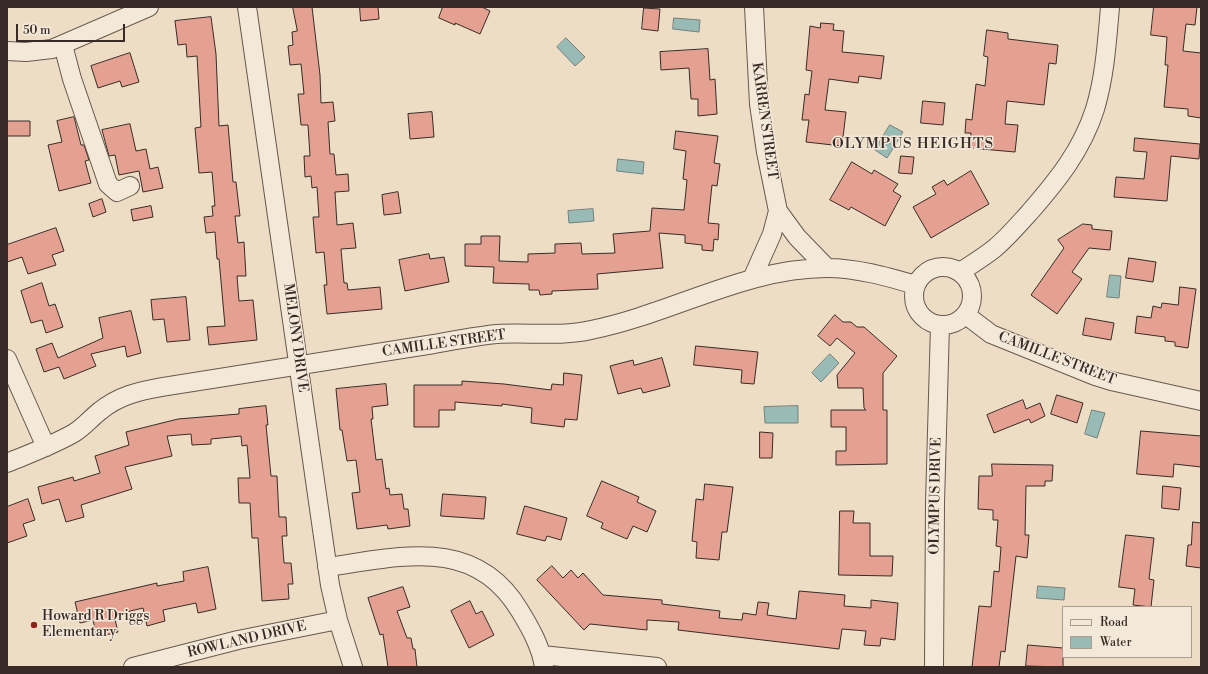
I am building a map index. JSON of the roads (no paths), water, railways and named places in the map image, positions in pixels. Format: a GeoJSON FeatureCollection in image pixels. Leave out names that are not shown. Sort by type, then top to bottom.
{"type":"FeatureCollection","features":[{"type":"Feature","properties":{"kind":"street"},"geometry":{"type":"LineString","coordinates":[[7,51],[40,51],[63,45],[149,7]]}},
{"type":"Feature","properties":{"kind":"street","name":"MELONY DRIVE"},"geometry":{"type":"LineString","coordinates":[[247,7],[327,567],[338,620],[353,667]]}},
{"type":"Feature","properties":{"kind":"street","name":"KARREN STREET"},"geometry":{"type":"LineString","coordinates":[[754,7],[759,104],[766,152],[778,211],[797,237],[827,268]]}},
{"type":"Feature","properties":{"kind":"street"},"geometry":{"type":"LineString","coordinates":[[960,272],[995,248],[1017,227],[1051,188],[1070,163],[1081,145],[1089,127],[1099,91],[1104,64],[1110,7]]}},
{"type":"Feature","properties":{"kind":"street"},"geometry":{"type":"LineString","coordinates":[[63,45],[79,100],[108,184],[117,192],[130,186]]}},
{"type":"Feature","properties":{"kind":"street","name":"KARREN STREET"},"geometry":{"type":"LineString","coordinates":[[752,279],[772,234],[778,211]]}},
{"type":"Feature","properties":{"kind":"street","name":"CAMILLE STREET"},"geometry":{"type":"LineString","coordinates":[[7,463],[46,447],[75,432],[105,407],[126,396],[162,387],[474,337],[497,334],[553,334],[589,331],[627,321],[752,279],[788,271],[827,268],[853,270],[916,285]]}},
{"type":"Feature","properties":{"kind":"street"},"geometry":{"type":"LineString","coordinates":[[935,268],[953,268],[960,272],[967,279],[972,288],[973,297],[971,306],[966,315],[959,321],[940,325],[932,323],[924,318],[915,303],[914,294],[916,285],[924,275],[935,268]]}},
{"type":"Feature","properties":{"kind":"street","name":"CAMILLE STREET"},"geometry":{"type":"LineString","coordinates":[[966,315],[991,334],[1095,376],[1119,383],[1201,401]]}},
{"type":"Feature","properties":{"kind":"street","name":"OLYMPUS DRIVE"},"geometry":{"type":"LineString","coordinates":[[934,667],[934,503],[940,325]]}},
{"type":"Feature","properties":{"kind":"street"},"geometry":{"type":"LineString","coordinates":[[7,360],[46,447]]}},
{"type":"Feature","properties":{"kind":"street"},"geometry":{"type":"LineString","coordinates":[[327,567],[404,556],[427,555],[467,563],[500,583],[528,624],[543,661],[657,667]]}},
{"type":"Feature","properties":{"kind":"street","name":"ROWLAND DRIVE"},"geometry":{"type":"LineString","coordinates":[[133,667],[169,663],[238,640],[338,620]]}},
{"type":"Feature","properties":{"kind":"water"},"geometry":{"type":"Polygon","coordinates":[[[674,18],[700,20],[699,32],[673,29],[674,18]]]}},
{"type":"Feature","properties":{"kind":"water"},"geometry":{"type":"Polygon","coordinates":[[[566,38],[585,57],[575,66],[557,47],[566,38]]]}},
{"type":"Feature","properties":{"kind":"water"},"geometry":{"type":"Polygon","coordinates":[[[890,125],[903,132],[887,158],[875,150],[890,125]]]}},
{"type":"Feature","properties":{"kind":"water"},"geometry":{"type":"Polygon","coordinates":[[[618,159],[644,162],[643,174],[617,171],[618,159]]]}},
{"type":"Feature","properties":{"kind":"water"},"geometry":{"type":"Polygon","coordinates":[[[593,209],[594,221],[569,223],[568,211],[593,209]]]}},
{"type":"Feature","properties":{"kind":"water"},"geometry":{"type":"Polygon","coordinates":[[[1110,275],[1121,276],[1119,298],[1107,297],[1110,275]]]}},
{"type":"Feature","properties":{"kind":"water"},"geometry":{"type":"Polygon","coordinates":[[[830,354],[839,363],[821,382],[812,373],[830,354]]]}},
{"type":"Feature","properties":{"kind":"water"},"geometry":{"type":"Polygon","coordinates":[[[798,406],[798,423],[765,423],[764,407],[798,406]]]}},
{"type":"Feature","properties":{"kind":"water"},"geometry":{"type":"Polygon","coordinates":[[[1092,410],[1105,413],[1097,438],[1085,434],[1092,410]]]}},
{"type":"Feature","properties":{"kind":"water"},"geometry":{"type":"Polygon","coordinates":[[[1038,586],[1065,588],[1064,600],[1037,598],[1038,586]]]}},
{"type":"Feature","properties":{"kind":"place","name":"Howard R Driggs Elementary"},"geometry":{"type":"Point","coordinates":[34,625]}},
{"type":"Feature","properties":{"kind":"district","name":"OLYMPUS HEIGHTS"},"geometry":{"type":"Point","coordinates":[913,144]}}]}
